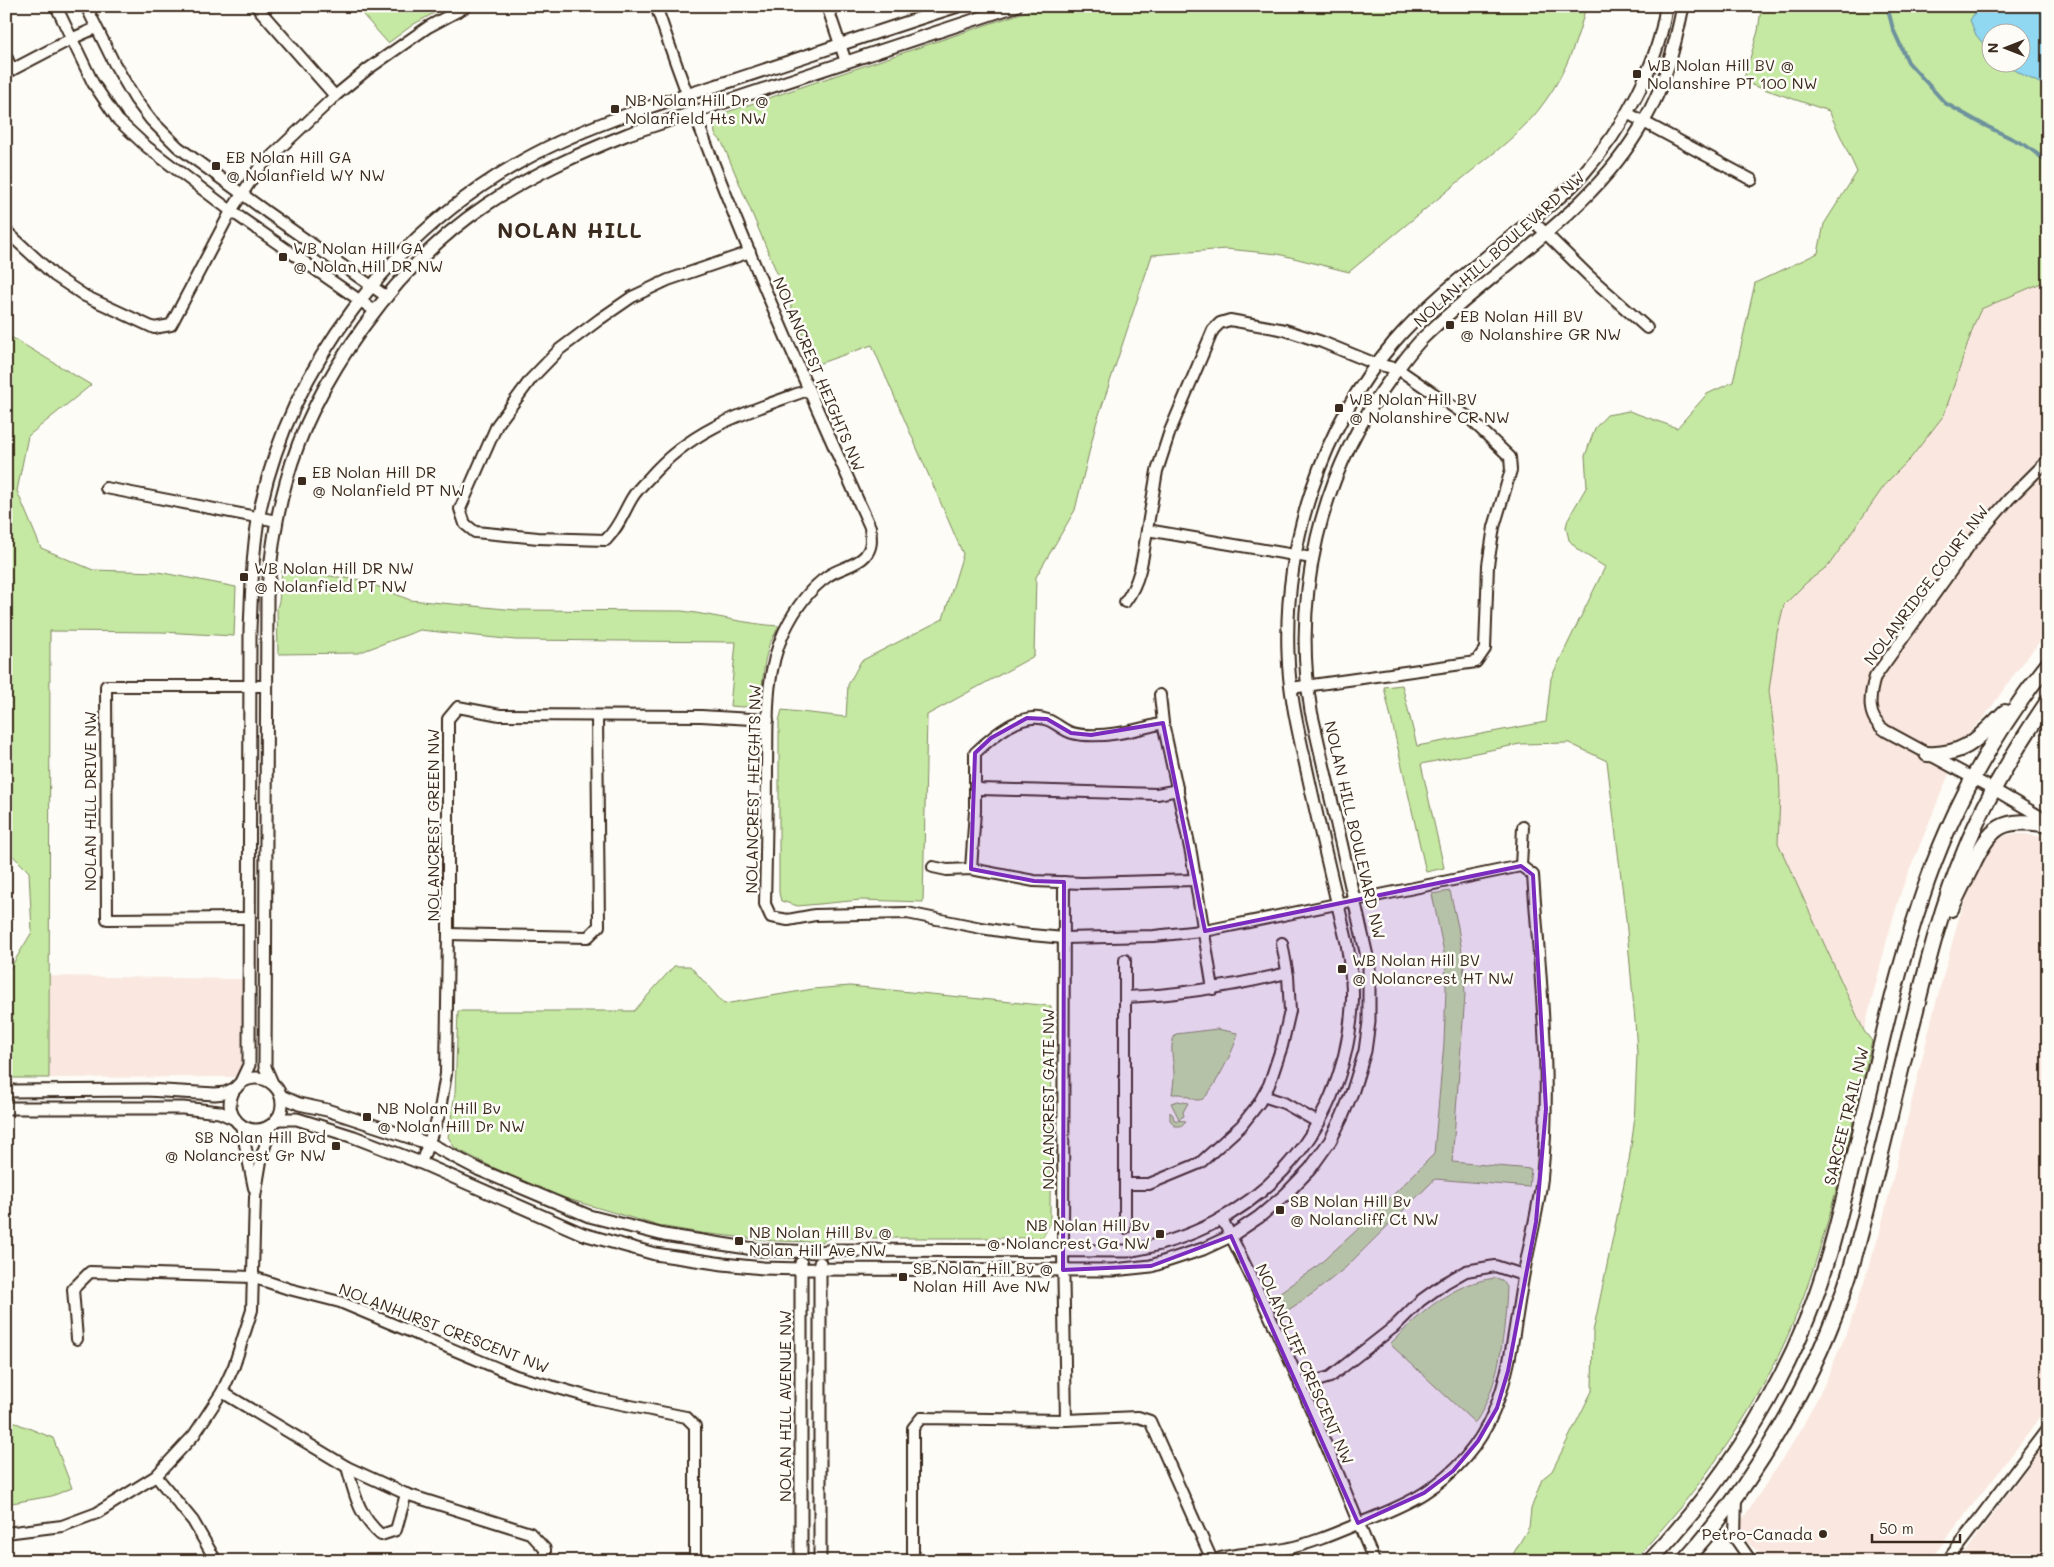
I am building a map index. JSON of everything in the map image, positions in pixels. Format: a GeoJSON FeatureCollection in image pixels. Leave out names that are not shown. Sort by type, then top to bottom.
{"type":"FeatureCollection","features":[{"type":"Feature","properties":{"kind":"main road","name":"SARCEE TRAIL NW"},"geometry":{"type":"LineString","coordinates":[[1650,1561],[1683,1526],[1720,1476],[1758,1419],[1791,1357],[1807,1318],[1837,1228],[1911,932],[1932,869],[1972,778],[2021,699],[2048,664]]}},
{"type":"Feature","properties":{"kind":"main road"},"geometry":{"type":"LineString","coordinates":[[1928,754],[1953,753],[1968,747],[2021,699]]}},
{"type":"Feature","properties":{"kind":"main road"},"geometry":{"type":"LineString","coordinates":[[1684,1561],[1701,1543],[1736,1496],[1779,1431],[1816,1359],[1848,1277],[1926,967],[1953,880],[1978,819],[1993,789],[2048,701]]}},
{"type":"Feature","properties":{"kind":"main road"},"geometry":{"type":"LineString","coordinates":[[1926,967],[1954,904],[1988,837],[1996,830],[2015,822],[2048,823]]}},
{"type":"Feature","properties":{"kind":"street"},"geometry":{"type":"LineString","coordinates":[[56,6],[93,83],[118,120],[146,147],[231,211],[375,311]]}},
{"type":"Feature","properties":{"kind":"street"},"geometry":{"type":"LineString","coordinates":[[86,6],[135,99],[151,120],[178,147],[373,285],[387,297]]}},
{"type":"Feature","properties":{"kind":"street"},"geometry":{"type":"LineString","coordinates":[[256,6],[334,96]]}},
{"type":"Feature","properties":{"kind":"street"},"geometry":{"type":"LineString","coordinates":[[6,231],[55,276],[85,296],[154,328],[171,325],[231,211],[259,168],[334,96],[428,26],[467,6]]}},
{"type":"Feature","properties":{"kind":"street","name":"NOLANCREST HEIGHTS NW"},"geometry":{"type":"LineString","coordinates":[[656,6],[689,94],[694,113],[750,252],[808,390],[870,527],[872,544],[864,557],[828,575],[812,590],[797,609],[784,632],[775,656],[770,676],[768,720],[766,904],[771,917],[788,920],[815,915],[907,913],[981,928],[1064,938],[1154,936],[1205,931],[1337,904]]}},
{"type":"Feature","properties":{"kind":"street"},"geometry":{"type":"LineString","coordinates":[[827,6],[846,62]]}},
{"type":"Feature","properties":{"kind":"street"},"geometry":{"type":"LineString","coordinates":[[255,1197],[238,1122],[230,1103],[249,1065],[251,574],[259,518],[276,453],[299,397],[315,368],[361,300],[413,242],[447,212],[514,165],[562,141],[622,117],[958,6]]}},
{"type":"Feature","properties":{"kind":"street"},"geometry":{"type":"LineString","coordinates":[[6,1532],[62,1526],[71,1523],[97,1513],[156,1476],[194,1435],[222,1392],[234,1366],[252,1310],[255,1197],[262,1154],[283,1104],[281,1096],[264,1067],[267,598],[277,521],[286,480],[312,413],[342,356],[387,297],[450,232],[515,187],[574,155],[628,134],[846,62],[996,9],[1016,6]]}},
{"type":"Feature","properties":{"kind":"street","name":"NOLAN HILL BOULEVARD NW"},"geometry":{"type":"LineString","coordinates":[[275,1122],[288,1118],[314,1123],[421,1163],[592,1236],[655,1254],[763,1268],[801,1269],[1063,1261],[1148,1248],[1181,1238],[1222,1219],[1245,1205],[1271,1185],[1306,1146],[1332,1097],[1342,1066],[1349,1034],[1352,1006],[1352,976],[1295,718],[1288,651],[1289,606],[1295,555],[1303,517],[1319,468],[1352,402],[1417,318],[1582,176],[1605,146],[1646,76],[1666,6]]}},
{"type":"Feature","properties":{"kind":"street","name":"NOLAN HILL BOULEVARD NW"},"geometry":{"type":"LineString","coordinates":[[281,1096],[299,1104],[327,1110],[430,1144],[480,1170],[589,1216],[664,1235],[760,1250],[820,1252],[835,1250],[1063,1261],[1133,1269],[1152,1266],[1203,1249],[1231,1236],[1258,1218],[1285,1195],[1310,1169],[1330,1141],[1353,1090],[1365,1051],[1370,1022],[1370,965],[1311,711],[1307,686],[1305,636],[1312,558],[1321,518],[1335,479],[1370,406],[1398,368],[1422,340],[1455,309],[1546,233],[1584,198],[1612,168],[1644,122],[1667,70],[1683,6]]}},
{"type":"Feature","properties":{"kind":"street"},"geometry":{"type":"LineString","coordinates":[[6,56],[9,71],[96,28]]}},
{"type":"Feature","properties":{"kind":"street"},"geometry":{"type":"LineString","coordinates":[[1626,113],[1752,180]]}},
{"type":"Feature","properties":{"kind":"street"},"geometry":{"type":"LineString","coordinates":[[1532,220],[1589,276],[1647,328]]}},
{"type":"Feature","properties":{"kind":"street"},"geometry":{"type":"LineString","coordinates":[[750,252],[668,280],[632,297],[560,349],[531,379],[497,425],[460,509],[465,524],[475,532],[538,538],[606,540],[618,528],[633,497],[645,482],[669,458],[703,431],[727,420],[808,390]]}},
{"type":"Feature","properties":{"kind":"street"},"geometry":{"type":"LineString","coordinates":[[1125,602],[1134,591],[1139,577],[1157,471],[1170,431],[1213,330],[1220,322],[1237,320],[1285,330],[1381,365],[1398,368],[1468,417],[1510,457],[1511,470],[1494,527],[1488,565],[1485,649],[1476,662],[1291,688]]}},
{"type":"Feature","properties":{"kind":"street","name":"NOLANRIDGE COURT NW"},"geometry":{"type":"LineString","coordinates":[[2048,460],[2009,499],[1972,542],[1875,677],[1871,690],[1870,705],[1876,725],[1993,789],[2048,823]]}},
{"type":"Feature","properties":{"kind":"street"},"geometry":{"type":"LineString","coordinates":[[106,488],[277,521]]}},
{"type":"Feature","properties":{"kind":"street"},"geometry":{"type":"LineString","coordinates":[[1147,530],[1312,558]]}},
{"type":"Feature","properties":{"kind":"street","name":"NOLAN HILL DRIVE NW"},"geometry":{"type":"LineString","coordinates":[[249,918],[107,918],[106,686],[266,686]]}},
{"type":"Feature","properties":{"kind":"street"},"geometry":{"type":"LineString","coordinates":[[1160,695],[1205,931],[1214,989]]}},
{"type":"Feature","properties":{"kind":"street","name":"NOLANCREST GREEN NW"},"geometry":{"type":"LineString","coordinates":[[421,1163],[430,1144],[439,1115],[446,1074],[448,719],[458,707],[500,715],[701,716],[768,720]]}},
{"type":"Feature","properties":{"kind":"street"},"geometry":{"type":"LineString","coordinates":[[448,934],[588,937],[599,926],[597,716]]}},
{"type":"Feature","properties":{"kind":"street"},"geometry":{"type":"LineString","coordinates":[[971,870],[975,811],[975,752],[990,738],[1027,718],[1047,720],[1071,733],[1091,735],[1133,731],[1164,723]]}},
{"type":"Feature","properties":{"kind":"street"},"geometry":{"type":"LineString","coordinates":[[975,786],[980,790],[1157,794],[1178,790]]}},
{"type":"Feature","properties":{"kind":"street"},"geometry":{"type":"LineString","coordinates":[[1521,866],[1523,827]]}},
{"type":"Feature","properties":{"kind":"street"},"geometry":{"type":"LineString","coordinates":[[913,1561],[913,1428],[921,1418],[1066,1420],[1138,1417],[1150,1421],[1210,1560],[1287,1548],[1334,1534],[1392,1510],[1424,1493],[1453,1471],[1478,1441],[1496,1408],[1508,1371],[1523,1275],[1536,1222],[1542,1178],[1546,1109],[1543,1006],[1533,875],[1521,866],[1337,904]]}},
{"type":"Feature","properties":{"kind":"street"},"geometry":{"type":"LineString","coordinates":[[932,867],[947,870],[971,870],[1034,881],[1195,880]]}},
{"type":"Feature","properties":{"kind":"street"},"geometry":{"type":"LineString","coordinates":[[1064,882],[1064,938]]}},
{"type":"Feature","properties":{"kind":"street","name":"NOLANCREST GATE NW"},"geometry":{"type":"LineString","coordinates":[[1064,938],[1063,1261],[1066,1420]]}},
{"type":"Feature","properties":{"kind":"street"},"geometry":{"type":"LineString","coordinates":[[1126,1184],[1149,1184],[1200,1163],[1241,1126],[1263,1096],[1269,1085],[1282,1046],[1290,1011],[1282,943]]}},
{"type":"Feature","properties":{"kind":"street"},"geometry":{"type":"LineString","coordinates":[[1125,960],[1125,1228]]}},
{"type":"Feature","properties":{"kind":"street"},"geometry":{"type":"LineString","coordinates":[[1125,997],[1162,996],[1214,989],[1287,973]]}},
{"type":"Feature","properties":{"kind":"street"},"geometry":{"type":"LineString","coordinates":[[248,994],[264,994]]}},
{"type":"Feature","properties":{"kind":"street"},"geometry":{"type":"LineString","coordinates":[[6,1091],[147,1090],[215,1094],[225,1093],[238,1085],[257,1078],[272,1082]]}},
{"type":"Feature","properties":{"kind":"street"},"geometry":{"type":"LineString","coordinates":[[1263,1096],[1284,1104],[1319,1123]]}},
{"type":"Feature","properties":{"kind":"street"},"geometry":{"type":"LineString","coordinates":[[6,1108],[183,1108],[219,1112],[256,1130],[275,1122]]}},
{"type":"Feature","properties":{"kind":"street","name":"NOLANCLIFF CRESCENT NW"},"geometry":{"type":"LineString","coordinates":[[1222,1219],[1300,1386],[1374,1561]]}},
{"type":"Feature","properties":{"kind":"street","name":"NOLAN HILL AVENUE NW"},"geometry":{"type":"LineString","coordinates":[[800,1251],[801,1561]]}},
{"type":"Feature","properties":{"kind":"street"},"geometry":{"type":"LineString","coordinates":[[820,1252],[820,1561]]}},
{"type":"Feature","properties":{"kind":"street"},"geometry":{"type":"LineString","coordinates":[[1300,1386],[1330,1377],[1394,1327],[1420,1301],[1466,1271],[1495,1266],[1523,1275]]}},
{"type":"Feature","properties":{"kind":"street","name":"NOLANHURST CRESCENT NW"},"geometry":{"type":"LineString","coordinates":[[77,1338],[73,1289],[90,1272],[253,1277],[289,1289],[340,1302],[516,1376],[596,1398],[686,1417],[695,1426],[695,1561]]}},
{"type":"Feature","properties":{"kind":"street"},"geometry":{"type":"LineString","coordinates":[[222,1392],[347,1466],[406,1494],[530,1533],[545,1548],[545,1561]]}},
{"type":"Feature","properties":{"kind":"street"},"geometry":{"type":"LineString","coordinates":[[1947,1561],[2048,1428]]}},
{"type":"Feature","properties":{"kind":"street"},"geometry":{"type":"LineString","coordinates":[[347,1466],[356,1499],[368,1524],[381,1535],[396,1530],[406,1494]]}},
{"type":"Feature","properties":{"kind":"street"},"geometry":{"type":"LineString","coordinates":[[156,1476],[193,1521],[216,1561]]}},
{"type":"Feature","properties":{"kind":"street"},"geometry":{"type":"LineString","coordinates":[[1736,1496],[1735,1538],[1751,1561]]}},
{"type":"Feature","properties":{"kind":"highlighted area"},"geometry":{"type":"Polygon","coordinates":[[[1027,718],[1047,719],[1071,733],[1091,735],[1163,723],[1205,931],[1521,866],[1533,875],[1546,1109],[1536,1222],[1508,1371],[1497,1408],[1478,1441],[1453,1471],[1424,1493],[1358,1523],[1231,1236],[1151,1266],[1063,1270],[1064,882],[1034,881],[971,869],[975,753],[991,738],[1027,718]]]}},
{"type":"Feature","properties":{"kind":"shaded area"},"geometry":{"type":"Polygon","coordinates":[[[2048,280],[2048,631],[1983,719],[1964,737],[1902,889],[1864,1031],[1778,843],[1779,767],[1769,691],[1776,633],[1784,605],[1806,583],[1829,565],[1887,482],[1910,459],[1981,309],[2048,280]]]}},
{"type":"Feature","properties":{"kind":"shaded area"},"geometry":{"type":"Polygon","coordinates":[[[2011,834],[2026,834],[2048,838],[2048,1403],[2031,1430],[1929,1561],[1770,1561],[1749,1544],[1742,1534],[1742,1520],[1798,1435],[1824,1385],[1849,1327],[1879,1235],[1933,1014],[1958,921],[1979,863],[1997,839],[2011,834]]]}},
{"type":"Feature","properties":{"kind":"shaded area"},"geometry":{"type":"Polygon","coordinates":[[[50,976],[242,979],[241,1077],[49,1078],[50,976]]]}},
{"type":"Feature","properties":{"kind":"shaded area"},"geometry":{"type":"Polygon","coordinates":[[[2048,1440],[2048,1561],[1958,1561],[2048,1440]]]}},
{"type":"Feature","properties":{"kind":"green space"},"geometry":{"type":"Polygon","coordinates":[[[355,6],[447,6],[414,24],[388,43],[355,6]]]}},
{"type":"Feature","properties":{"kind":"green space"},"geometry":{"type":"Polygon","coordinates":[[[1042,6],[1586,6],[1575,43],[1565,67],[1538,111],[1496,151],[1349,272],[1278,254],[1226,249],[1152,255],[1096,424],[1075,510],[1036,577],[1034,656],[927,715],[923,902],[861,900],[798,906],[781,901],[779,893],[779,721],[782,710],[846,717],[848,685],[861,661],[943,619],[963,554],[872,345],[812,366],[811,354],[722,142],[715,134],[714,123],[718,116],[724,113],[1042,6]]]}},
{"type":"Feature","properties":{"kind":"green space"},"geometry":{"type":"Polygon","coordinates":[[[1736,6],[2048,6],[2048,280],[1981,309],[1944,415],[1910,459],[1887,482],[1829,565],[1806,583],[1784,605],[1777,633],[1769,691],[1779,767],[1778,843],[1864,1031],[1872,1041],[1826,1227],[1815,1263],[1788,1335],[1757,1396],[1720,1454],[1679,1509],[1633,1561],[1509,1561],[1529,1527],[1531,1509],[1542,1479],[1552,1471],[1592,1391],[1593,1332],[1629,1160],[1634,1125],[1637,1054],[1635,1021],[1626,919],[1607,761],[1569,743],[1520,744],[1421,764],[1444,868],[1426,872],[1384,687],[1402,685],[1417,746],[1546,722],[1551,678],[1605,567],[1578,550],[1569,540],[1566,527],[1568,519],[1587,486],[1585,456],[1595,428],[1607,415],[1629,411],[1677,428],[1707,394],[1733,382],[1755,283],[1818,253],[1824,224],[1857,172],[1829,111],[1743,82],[1758,31],[1761,9],[1736,6]]]}},
{"type":"Feature","properties":{"kind":"green space"},"geometry":{"type":"Polygon","coordinates":[[[6,334],[91,385],[28,436],[17,491],[41,548],[93,570],[158,572],[236,587],[234,636],[162,632],[50,631],[49,1078],[6,1078],[6,975],[32,932],[29,872],[6,849],[6,334]]]}},
{"type":"Feature","properties":{"kind":"green space"},"geometry":{"type":"Polygon","coordinates":[[[282,570],[362,580],[410,600],[516,610],[682,611],[779,626],[769,645],[761,694],[750,706],[730,706],[736,642],[515,640],[420,630],[358,653],[278,654],[277,608],[282,570]]]}},
{"type":"Feature","properties":{"kind":"green space"},"geometry":{"type":"Polygon","coordinates":[[[1450,891],[1463,958],[1465,995],[1452,1162],[1531,1169],[1529,1187],[1435,1179],[1345,1268],[1315,1292],[1278,1317],[1270,1299],[1315,1268],[1367,1221],[1434,1154],[1444,1043],[1446,989],[1445,957],[1432,894],[1450,891]]]}},
{"type":"Feature","properties":{"kind":"green space"},"geometry":{"type":"Polygon","coordinates":[[[674,966],[690,966],[724,1004],[813,989],[850,986],[1051,1006],[1050,1224],[1043,1237],[829,1238],[822,1242],[775,1241],[701,1233],[659,1226],[558,1196],[492,1167],[455,1148],[448,1137],[455,1093],[458,1011],[634,1011],[674,966]]]}},
{"type":"Feature","properties":{"kind":"green space"},"geometry":{"type":"Polygon","coordinates":[[[1217,1029],[1237,1033],[1234,1046],[1213,1087],[1200,1100],[1181,1094],[1172,1094],[1174,1074],[1172,1043],[1176,1034],[1217,1029]]]}},
{"type":"Feature","properties":{"kind":"green space"},"geometry":{"type":"Polygon","coordinates":[[[1178,1101],[1188,1103],[1183,1112],[1184,1116],[1179,1119],[1171,1103],[1178,1101]]]}},
{"type":"Feature","properties":{"kind":"green space"},"geometry":{"type":"Polygon","coordinates":[[[1170,1112],[1174,1120],[1186,1121],[1181,1126],[1175,1126],[1170,1120],[1170,1112]]]}},
{"type":"Feature","properties":{"kind":"green space"},"geometry":{"type":"Polygon","coordinates":[[[1496,1278],[1502,1280],[1507,1287],[1503,1340],[1496,1375],[1475,1423],[1390,1344],[1413,1321],[1438,1301],[1465,1286],[1496,1278]]]}},
{"type":"Feature","properties":{"kind":"green space"},"geometry":{"type":"Polygon","coordinates":[[[6,1419],[53,1438],[72,1488],[52,1496],[6,1504],[6,1419]]]}},
{"type":"Feature","properties":{"kind":"water"},"geometry":{"type":"Polygon","coordinates":[[[1999,7],[2048,11],[2048,87],[2018,72],[2032,72],[2032,22],[1982,22],[1982,42],[1976,35],[1970,20],[1978,8],[1999,7]]]}},
{"type":"Feature","properties":{"kind":"waterway"},"geometry":{"type":"LineString","coordinates":[[1887,6],[1893,29],[1908,62],[1945,103],[2025,145],[2048,162]]}},
{"type":"Feature","properties":{"kind":"place","name":"WB Nolan Hill BV @ Nolanshire PT 100 NW"},"geometry":{"type":"Point","coordinates":[1637,74]}},
{"type":"Feature","properties":{"kind":"place","name":"NB Nolan Hill Dr @ Nolanfield Hts NW"},"geometry":{"type":"Point","coordinates":[615,109]}},
{"type":"Feature","properties":{"kind":"place","name":"EB Nolan Hill GA @ Nolanfield WY NW"},"geometry":{"type":"Point","coordinates":[216,166]}},
{"type":"Feature","properties":{"kind":"place","name":"WB Nolan Hill GA @ Nolan Hill DR NW"},"geometry":{"type":"Point","coordinates":[283,257]}},
{"type":"Feature","properties":{"kind":"place","name":"EB Nolan Hill BV @ Nolanshire GR NW"},"geometry":{"type":"Point","coordinates":[1450,325]}},
{"type":"Feature","properties":{"kind":"place","name":"WB Nolan Hill BV @ Nolanshire CR NW"},"geometry":{"type":"Point","coordinates":[1339,408]}},
{"type":"Feature","properties":{"kind":"place","name":"EB Nolan Hill DR @ Nolanfield PT NW"},"geometry":{"type":"Point","coordinates":[302,481]}},
{"type":"Feature","properties":{"kind":"place","name":"WB Nolan Hill DR NW @ Nolanfield PT NW"},"geometry":{"type":"Point","coordinates":[244,577]}},
{"type":"Feature","properties":{"kind":"place","name":"WB Nolan Hill BV @ Nolancrest HT NW"},"geometry":{"type":"Point","coordinates":[1342,969]}},
{"type":"Feature","properties":{"kind":"place","name":"NB Nolan Hill Bv @ Nolan Hill Dr NW"},"geometry":{"type":"Point","coordinates":[367,1117]}},
{"type":"Feature","properties":{"kind":"place","name":"SB Nolan Hill Bvd @ Nolancrest Gr NW"},"geometry":{"type":"Point","coordinates":[336,1146]}},
{"type":"Feature","properties":{"kind":"place","name":"SB Nolan Hill Bv @ Nolancliff Ct NW"},"geometry":{"type":"Point","coordinates":[1280,1210]}},
{"type":"Feature","properties":{"kind":"place","name":"NB Nolan Hill Bv @ Nolancrest Ga NW"},"geometry":{"type":"Point","coordinates":[1160,1234]}},
{"type":"Feature","properties":{"kind":"place","name":"NB Nolan Hill Bv @ Nolan Hill Ave NW"},"geometry":{"type":"Point","coordinates":[739,1241]}},
{"type":"Feature","properties":{"kind":"place","name":"SB Nolan Hill Bv @ Nolan Hill Ave NW"},"geometry":{"type":"Point","coordinates":[903,1277]}},
{"type":"Feature","properties":{"kind":"place","name":"Petro-Canada"},"geometry":{"type":"Point","coordinates":[1823,1534]}},
{"type":"Feature","properties":{"kind":"district","name":"NOLAN HILL"},"geometry":{"type":"Point","coordinates":[570,231]}}]}
